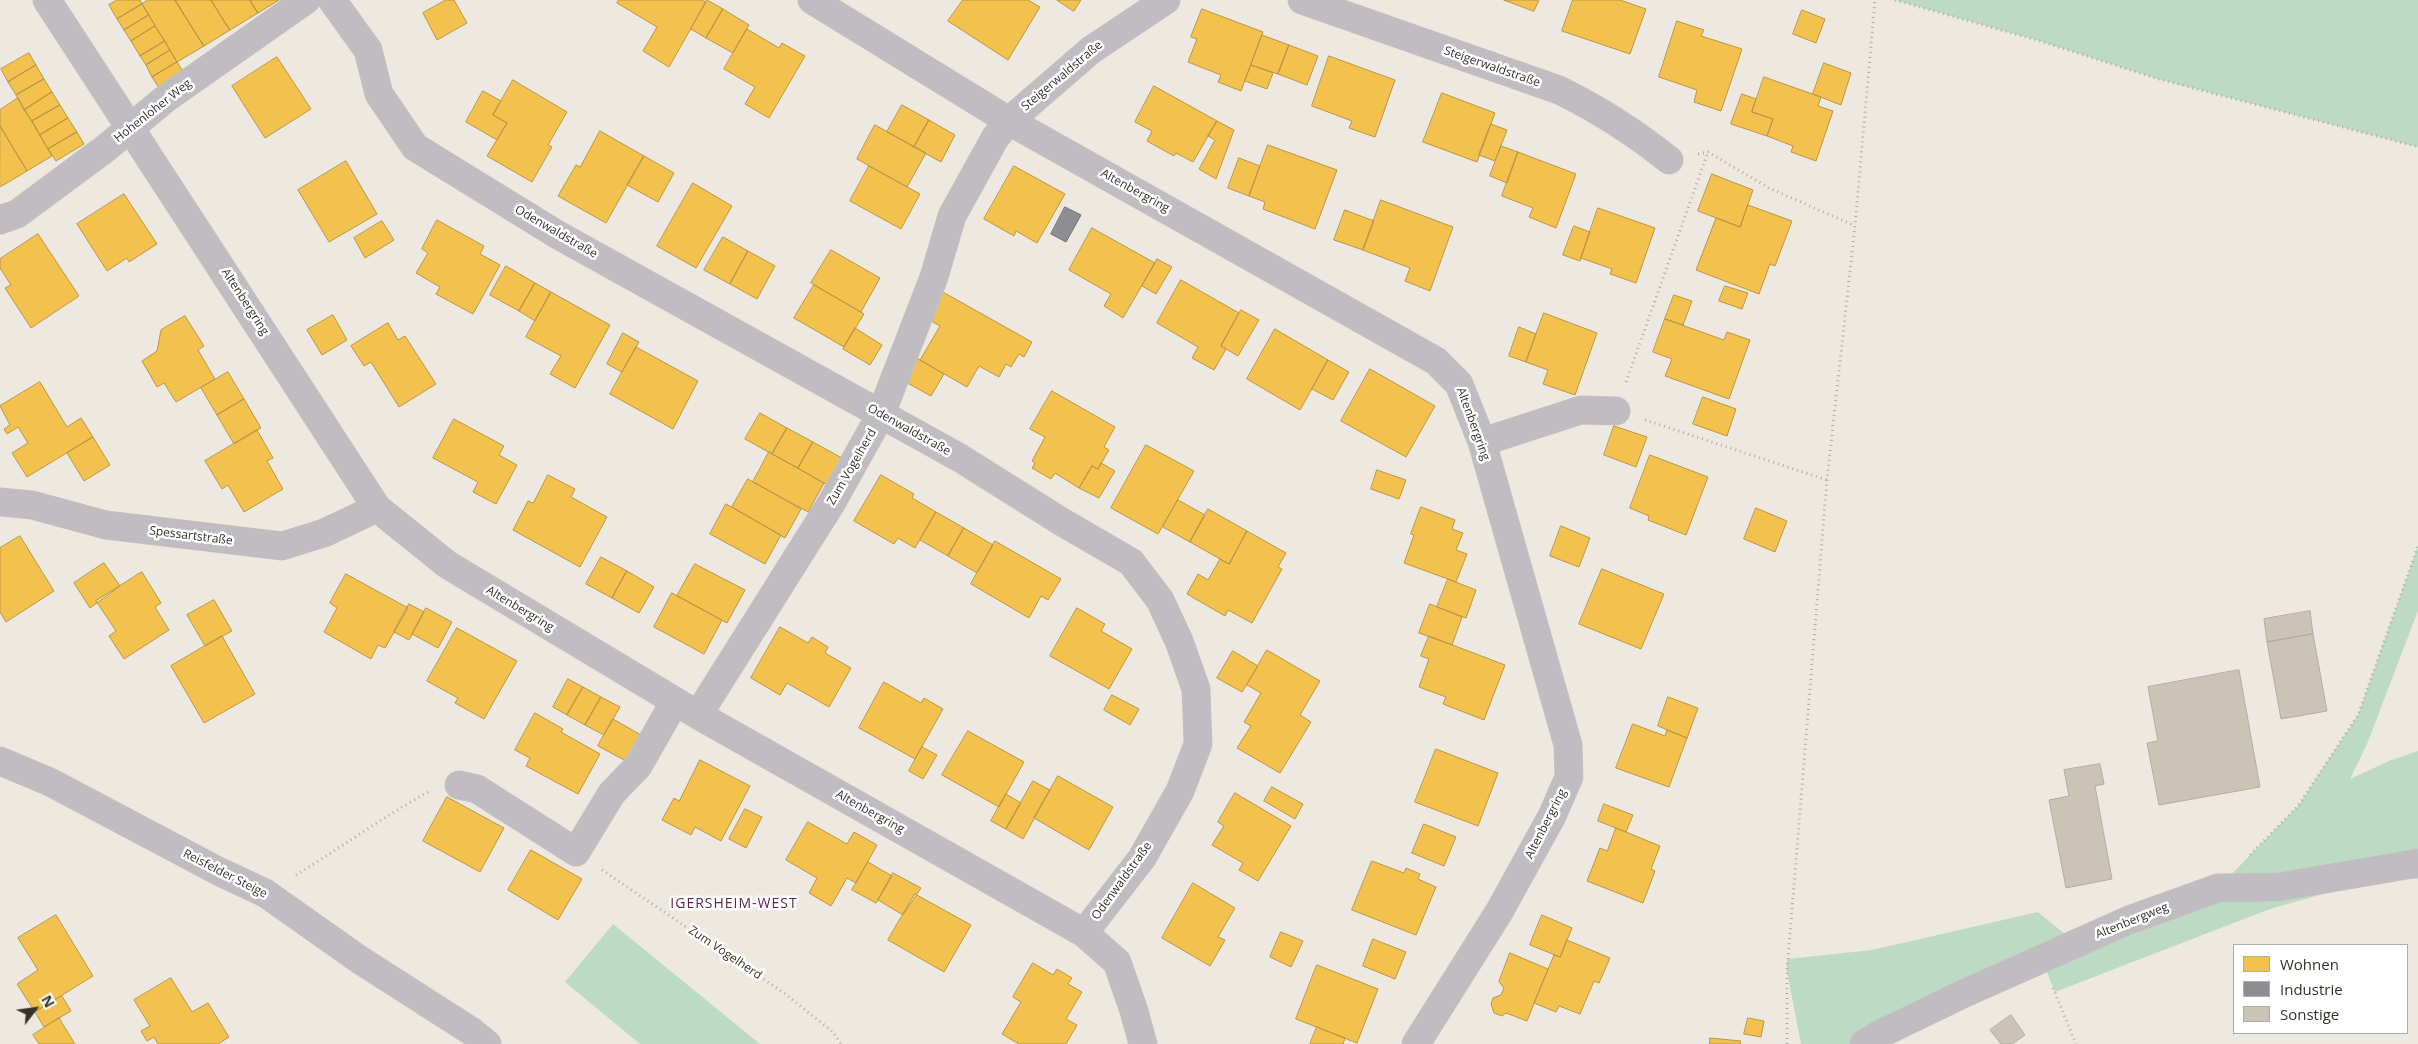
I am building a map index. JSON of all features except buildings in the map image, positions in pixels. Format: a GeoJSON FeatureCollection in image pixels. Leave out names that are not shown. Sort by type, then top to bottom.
{"type":"FeatureCollection","features":[{"type":"Feature","properties":{"kind":"street","name":"Altenbergring"},"geometry":{"type":"LineString","coordinates":[[47,0],[377,508],[448,565],[698,716],[1084,932],[1117,962],[1143,1044]]}},
{"type":"Feature","properties":{"kind":"street","name":"Hohenloher Weg"},"geometry":{"type":"LineString","coordinates":[[0,220],[17,214],[165,99],[306,0]]}},
{"type":"Feature","properties":{"kind":"street","name":"Odenwaldstraße"},"geometry":{"type":"LineString","coordinates":[[332,0],[368,50],[379,94],[415,147],[558,235],[960,458],[1131,562],[1160,600],[1179,640],[1196,689],[1198,744],[1180,791],[1142,858],[1084,932]]}},
{"type":"Feature","properties":{"kind":"street","name":"Altenbergring"},"geometry":{"type":"LineString","coordinates":[[812,0],[1009,121],[1436,361],[1459,384],[1482,442],[1568,745],[1569,777],[1552,816],[1499,912],[1416,1044]]}},
{"type":"Feature","properties":{"kind":"street","name":"Steigerwaldstraße"},"geometry":{"type":"LineString","coordinates":[[1009,121],[1091,50],[1166,0]]}},
{"type":"Feature","properties":{"kind":"street","name":"Steigerwaldstraße"},"geometry":{"type":"LineString","coordinates":[[1302,0],[1560,90],[1594,107],[1634,132],[1669,160]]}},
{"type":"Feature","properties":{"kind":"street","name":"Zum Vogelherd"},"geometry":{"type":"LineString","coordinates":[[698,716],[832,502],[881,414],[934,277],[952,216],[994,138],[1009,121]]}},
{"type":"Feature","properties":{"kind":"street"},"geometry":{"type":"LineString","coordinates":[[1482,442],[1581,410],[1616,411]]}},
{"type":"Feature","properties":{"kind":"street","name":"Spessartstraße"},"geometry":{"type":"LineString","coordinates":[[0,502],[32,505],[106,525],[282,546],[324,533],[377,508]]}},
{"type":"Feature","properties":{"kind":"street"},"geometry":{"type":"LineString","coordinates":[[459,785],[477,789],[576,852],[612,794],[638,766],[675,701]]}},
{"type":"Feature","properties":{"kind":"street","name":"Reisfelder Steige"},"geometry":{"type":"LineString","coordinates":[[0,761],[50,782],[220,872],[265,893],[360,960],[471,1031],[487,1044]]}},
{"type":"Feature","properties":{"kind":"street","name":"Altenbergweg"},"geometry":{"type":"LineString","coordinates":[[1864,1044],[1965,993],[2129,920],[2218,888],[2279,888],[2418,863]]}},
{"type":"Feature","properties":{"kind":"path"},"geometry":{"type":"LineString","coordinates":[[1787,1044],[1787,965],[1827,480],[1855,226],[1875,0]]}},
{"type":"Feature","properties":{"kind":"path"},"geometry":{"type":"LineString","coordinates":[[1895,0],[2043,42],[2158,79],[2418,147]]}},
{"type":"Feature","properties":{"kind":"path"},"geometry":{"type":"LineString","coordinates":[[1708,152],[1616,411],[1827,480]]}},
{"type":"Feature","properties":{"kind":"path"},"geometry":{"type":"LineString","coordinates":[[1669,160],[1708,152],[1769,188],[1855,226]]}},
{"type":"Feature","properties":{"kind":"path"},"geometry":{"type":"LineString","coordinates":[[2218,888],[2298,806],[2358,715],[2418,546]]}},
{"type":"Feature","properties":{"kind":"path"},"geometry":{"type":"LineString","coordinates":[[265,893],[411,801],[435,788],[459,785]]}},
{"type":"Feature","properties":{"kind":"path","name":"Zum Vogelherd"},"geometry":{"type":"LineString","coordinates":[[576,852],[784,993],[833,1032],[841,1044]]}},
{"type":"Feature","properties":{"kind":"path"},"geometry":{"type":"LineString","coordinates":[[2042,960],[2076,1044]]}},
{"type":"Feature","properties":{"kind":"green space"},"geometry":{"type":"Polygon","coordinates":[[[1895,0],[2418,0],[2418,147],[2158,79],[2043,42],[1895,0]]]}},
{"type":"Feature","properties":{"kind":"green space"},"geometry":{"type":"Polygon","coordinates":[[[2418,546],[2418,611],[2367,744],[2350,779],[2389,761],[2418,751],[2418,879],[2406,878],[2323,894],[2270,909],[2055,992],[2042,960],[1864,1044],[1801,1044],[1787,971],[1787,959],[1872,950],[2038,912],[2077,944],[2218,888],[2298,806],[2358,715],[2418,546]]]}},
{"type":"Feature","properties":{"kind":"green space"},"geometry":{"type":"Polygon","coordinates":[[[613,924],[760,1044],[640,1044],[565,982],[613,924]]]}},
{"type":"Feature","properties":{"kind":"district","name":"IGERSHEIM-WEST"},"geometry":{"type":"Point","coordinates":[734,904]}}]}
